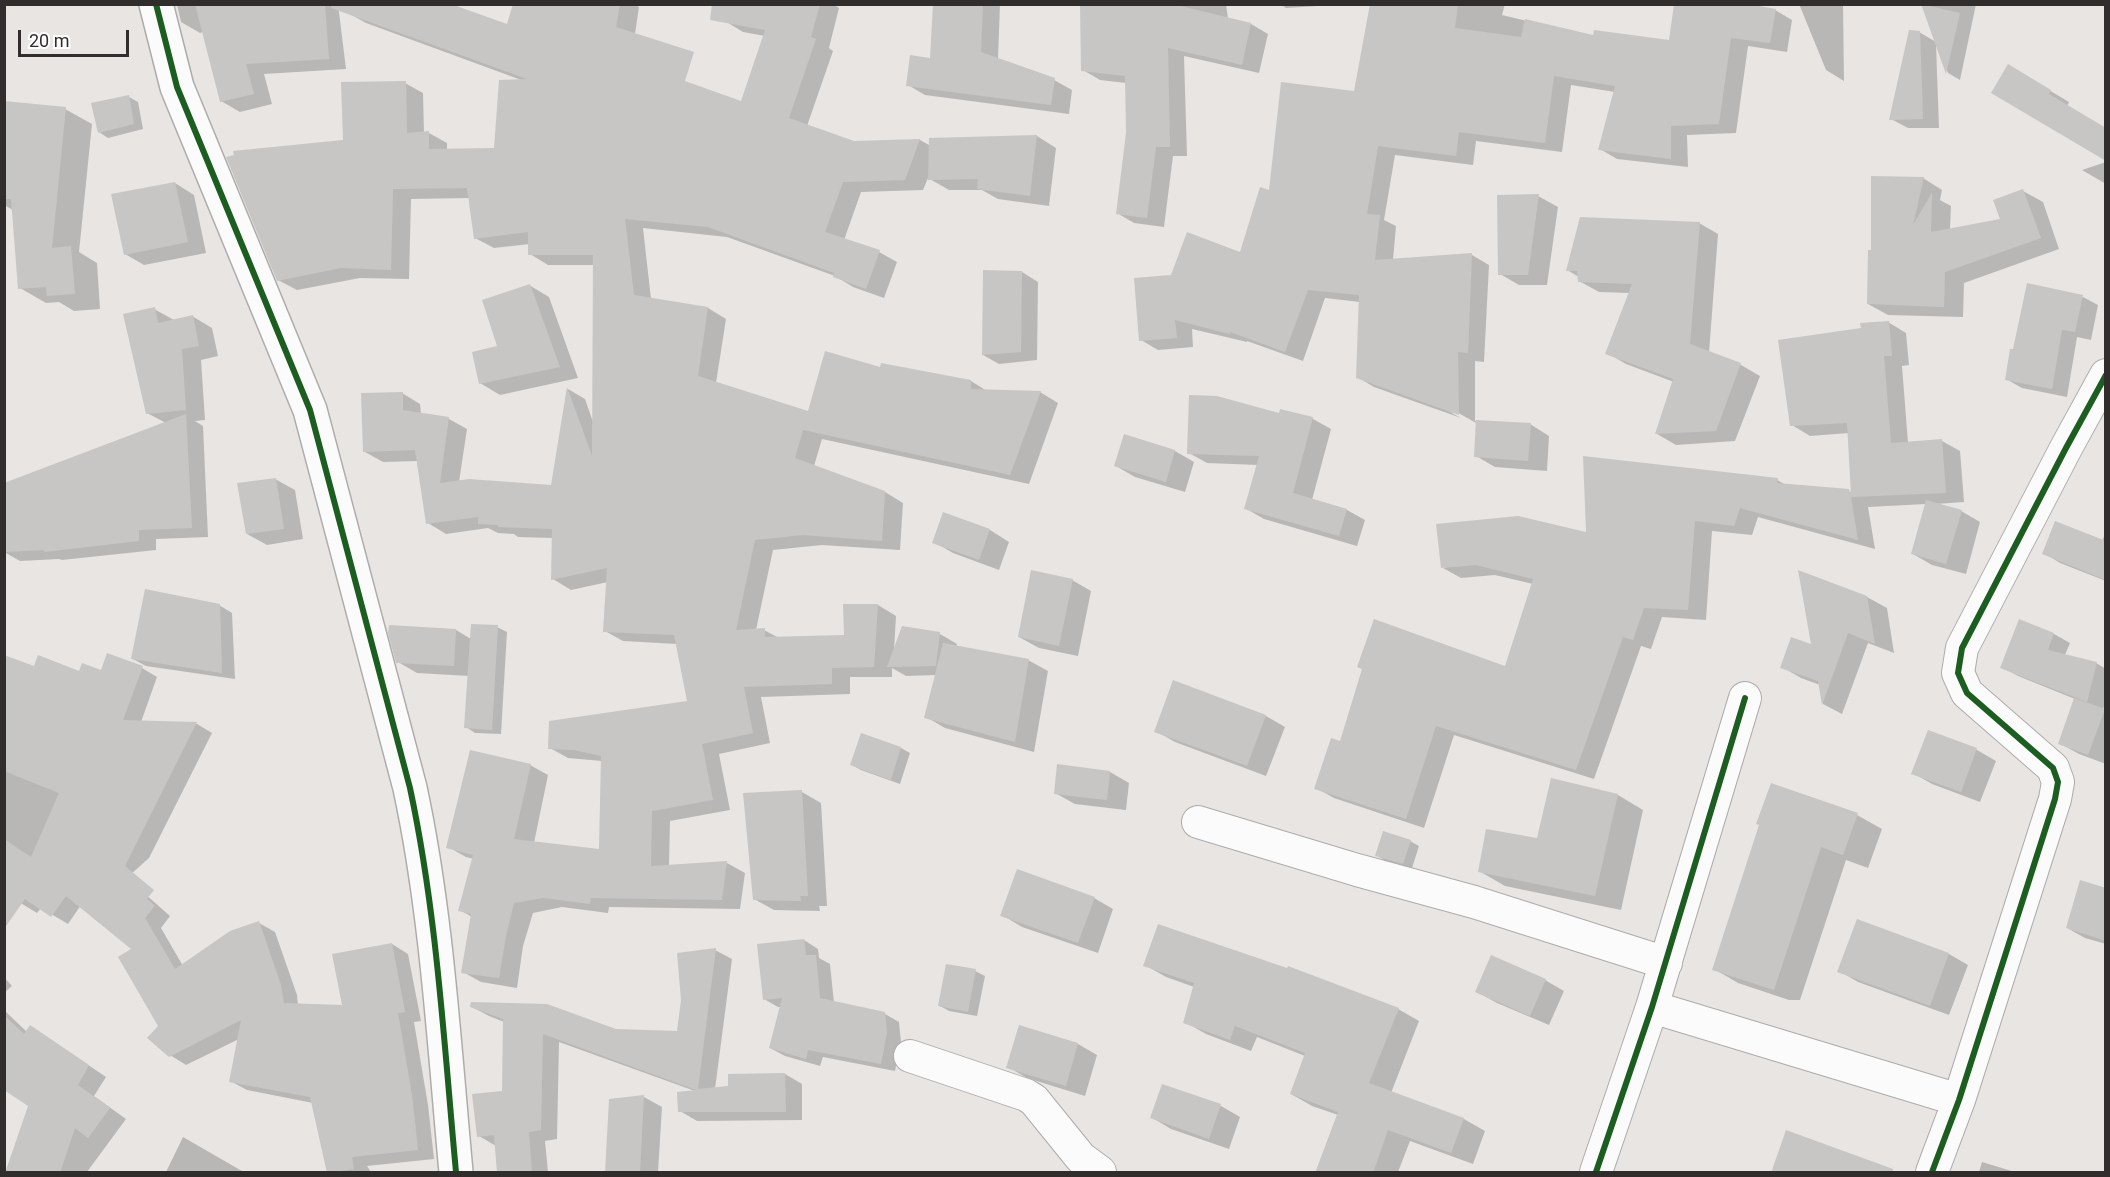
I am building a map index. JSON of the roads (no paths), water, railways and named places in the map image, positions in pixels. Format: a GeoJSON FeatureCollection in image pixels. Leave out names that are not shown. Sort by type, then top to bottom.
{"type":"FeatureCollection","features":[{"type":"Feature","properties":{"kind":"street"},"geometry":{"type":"LineString","coordinates":[[156,4],[177,87],[307,399],[410,788],[420,836],[437,969],[456,1173]]}},
{"type":"Feature","properties":{"kind":"street"},"geometry":{"type":"LineString","coordinates":[[1932,1173],[1959,1100],[2058,782],[2054,768],[1966,693],[1958,673],[1962,648],[2106,375]]}},
{"type":"Feature","properties":{"kind":"street"},"geometry":{"type":"LineString","coordinates":[[1596,1173],[1666,963],[1745,698]]}},
{"type":"Feature","properties":{"kind":"street"},"geometry":{"type":"LineString","coordinates":[[1198,822],[1357,870],[1474,902],[1666,963]]}},
{"type":"Feature","properties":{"kind":"street"},"geometry":{"type":"LineString","coordinates":[[1652,1007],[1959,1100]]}},
{"type":"Feature","properties":{"kind":"street"},"geometry":{"type":"LineString","coordinates":[[910,1056],[1026,1095],[1034,1100],[1081,1158],[1100,1173]]}}]}
